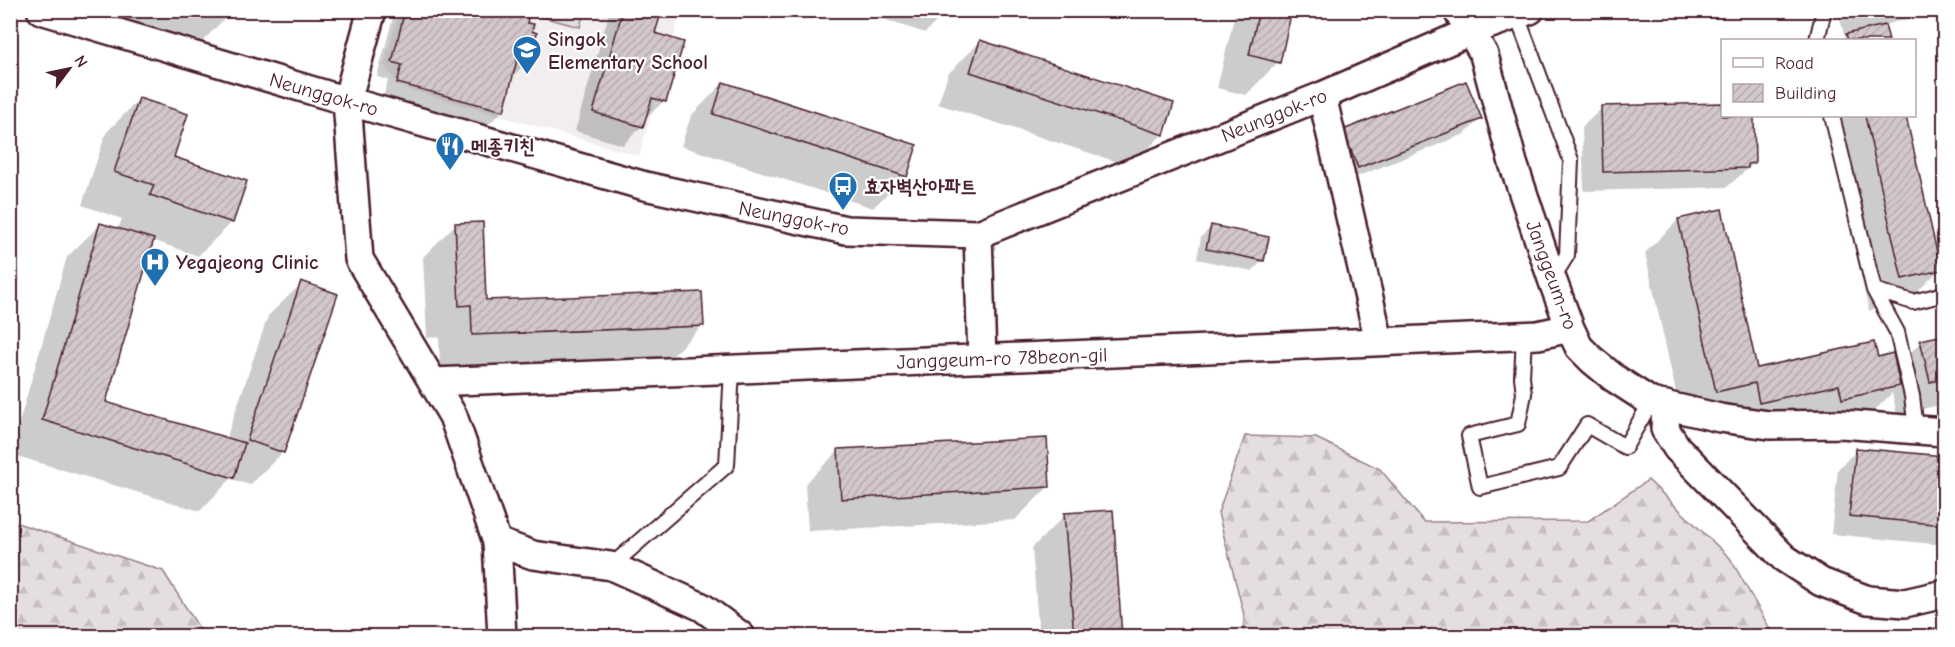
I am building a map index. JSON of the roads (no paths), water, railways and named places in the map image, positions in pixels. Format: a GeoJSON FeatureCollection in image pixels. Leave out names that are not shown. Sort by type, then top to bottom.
{"type":"FeatureCollection","features":[{"type":"Feature","properties":{"kind":"street","name":"Neunggok-ro"},"geometry":{"type":"LineString","coordinates":[[41,10],[645,186],[846,230],[978,234],[1322,96],[1464,21],[1523,14]]}},
{"type":"Feature","properties":{"kind":"street"},"geometry":{"type":"LineString","coordinates":[[372,10],[347,101],[359,258],[453,416],[497,542],[502,636]]}},
{"type":"Feature","properties":{"kind":"street","name":"Janggeum-ro"},"geometry":{"type":"LineString","coordinates":[[1464,21],[1484,55],[1514,163],[1570,328],[1579,347],[1592,360],[1614,378],[1658,404],[1720,418],[1769,425],[1840,424],[1944,432]]}},
{"type":"Feature","properties":{"kind":"street"},"geometry":{"type":"LineString","coordinates":[[1322,96],[1380,341]]}},
{"type":"Feature","properties":{"kind":"street"},"geometry":{"type":"LineString","coordinates":[[978,234],[982,358]]}},
{"type":"Feature","properties":{"kind":"street","name":"Janggeum-ro 78beon-gil"},"geometry":{"type":"LineString","coordinates":[[433,382],[1524,336],[1570,328]]}},
{"type":"Feature","properties":{"kind":"street"},"geometry":{"type":"LineString","coordinates":[[1658,404],[1665,429],[1677,448],[1784,558],[1821,582],[1868,600],[1905,603],[1944,594]]}},
{"type":"Feature","properties":{"kind":"street"},"geometry":{"type":"LineString","coordinates":[[497,542],[533,555],[611,566],[702,607],[741,636]]}},
{"type":"Feature","properties":{"kind":"street"},"geometry":{"type":"LineString","coordinates":[[500,587],[511,560],[533,555]]}},
{"type":"Feature","properties":{"kind":"lane"},"geometry":{"type":"LineString","coordinates":[[1817,39],[1824,10]]}},
{"type":"Feature","properties":{"kind":"lane"},"geometry":{"type":"LineString","coordinates":[[1523,14],[1571,160],[1567,255],[1552,279]]}},
{"type":"Feature","properties":{"kind":"lane"},"geometry":{"type":"LineString","coordinates":[[1832,117],[1874,290],[1897,332],[1912,396],[1916,429]]}},
{"type":"Feature","properties":{"kind":"lane"},"geometry":{"type":"LineString","coordinates":[[1874,290],[1912,302],[1944,294]]}},
{"type":"Feature","properties":{"kind":"lane"},"geometry":{"type":"LineString","coordinates":[[1524,336],[1522,377],[1524,394],[1518,424],[1469,436],[1480,487],[1559,468],[1587,425],[1625,447],[1658,404]]}},
{"type":"Feature","properties":{"kind":"lane"},"geometry":{"type":"LineString","coordinates":[[611,566],[728,465],[732,369]]}},
{"type":"Feature","properties":{"kind":"place","name":"Singok Elementary School"},"geometry":{"type":"Point","coordinates":[527,76]}},
{"type":"Feature","properties":{"kind":"place","name":"메종키친"},"geometry":{"type":"Point","coordinates":[450,172]}},
{"type":"Feature","properties":{"kind":"place","name":"효자벽산아파트"},"geometry":{"type":"Point","coordinates":[843,212]}},
{"type":"Feature","properties":{"kind":"place","name":"Yegajeong Clinic"},"geometry":{"type":"Point","coordinates":[155,288]}}]}
